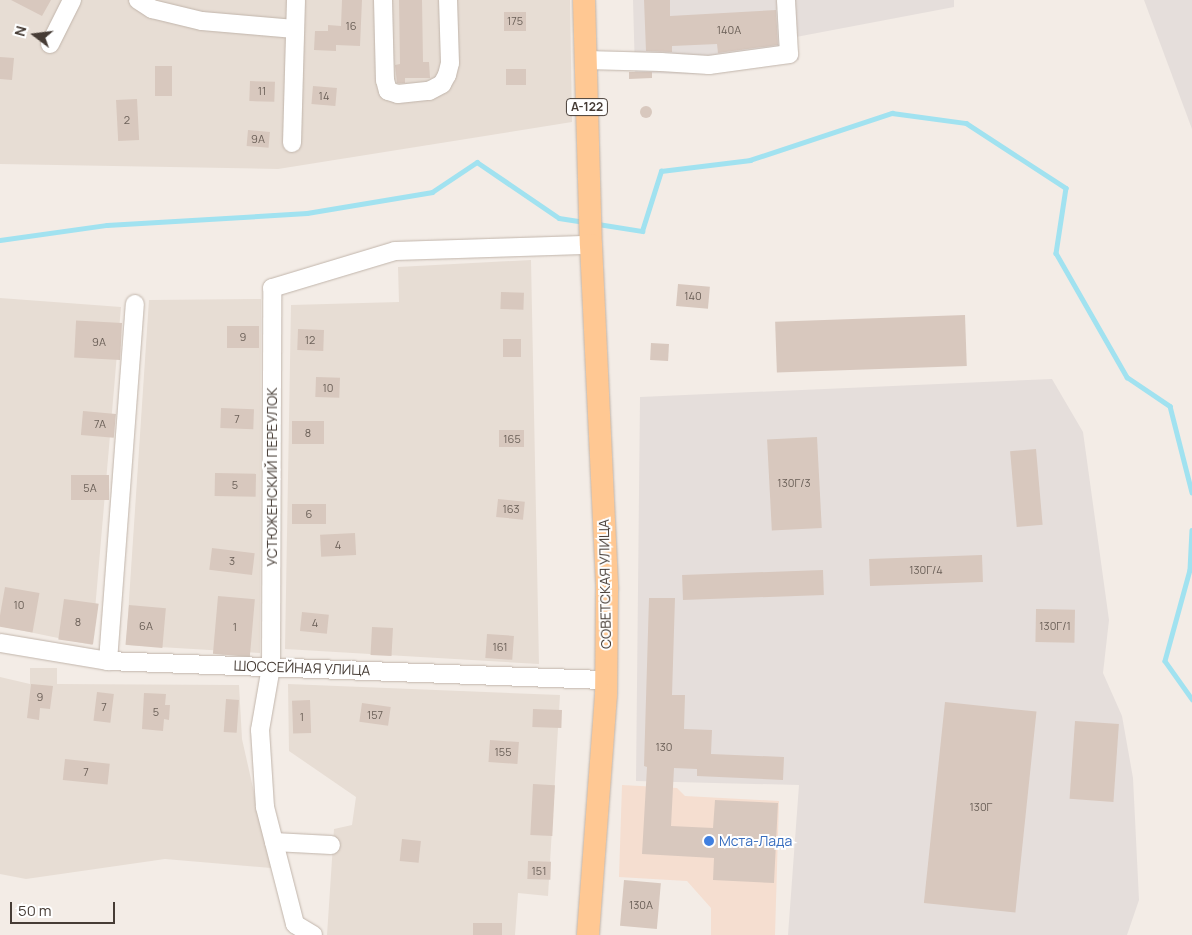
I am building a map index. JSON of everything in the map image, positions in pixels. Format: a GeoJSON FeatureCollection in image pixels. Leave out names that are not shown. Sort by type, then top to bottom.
{"type":"FeatureCollection","features":[{"type":"Feature","properties":{"kind":"main road","name":"СОВЕТСКАЯ УЛИЦА"},"geometry":{"type":"LineString","coordinates":[[584,0],[591,230],[607,590],[606,680],[588,935]]}},
{"type":"Feature","properties":{"kind":"street"},"geometry":{"type":"LineString","coordinates":[[50,44],[72,0]]}},
{"type":"Feature","properties":{"kind":"street"},"geometry":{"type":"LineString","coordinates":[[138,0],[152,9],[202,21],[295,28]]}},
{"type":"Feature","properties":{"kind":"street"},"geometry":{"type":"LineString","coordinates":[[292,143],[296,0]]}},
{"type":"Feature","properties":{"kind":"street"},"geometry":{"type":"LineString","coordinates":[[383,0],[384,80],[388,91],[398,94],[429,91],[442,84],[447,76],[450,63],[448,0]]}},
{"type":"Feature","properties":{"kind":"street"},"geometry":{"type":"LineString","coordinates":[[586,60],[661,62],[709,66],[789,54],[786,0]]}},
{"type":"Feature","properties":{"kind":"street","name":"УСТЮЖЕНСКИЙ ПЕРЕУЛОК"},"geometry":{"type":"LineString","coordinates":[[313,935],[295,924],[265,806],[260,730],[271,667],[272,288],[395,251],[591,230]]}},
{"type":"Feature","properties":{"kind":"street"},"geometry":{"type":"LineString","coordinates":[[108,661],[135,304]]}},
{"type":"Feature","properties":{"kind":"street","name":"ШОССЕЙНАЯ УЛИЦА"},"geometry":{"type":"LineString","coordinates":[[0,643],[108,661],[606,680]]}},
{"type":"Feature","properties":{"kind":"street"},"geometry":{"type":"LineString","coordinates":[[274,842],[331,845]]}},
{"type":"Feature","properties":{"kind":"shaded area"},"geometry":{"type":"Polygon","coordinates":[[[0,0],[570,0],[572,122],[278,169],[0,164],[0,0]]]}},
{"type":"Feature","properties":{"kind":"shaded area"},"geometry":{"type":"Polygon","coordinates":[[[633,0],[954,0],[954,7],[796,37],[799,60],[695,74],[635,73],[633,0]]]}},
{"type":"Feature","properties":{"kind":"shaded area"},"geometry":{"type":"Polygon","coordinates":[[[1144,0],[1192,0],[1192,129],[1144,0]]]}},
{"type":"Feature","properties":{"kind":"shaded area"},"geometry":{"type":"Polygon","coordinates":[[[531,260],[539,664],[285,649],[291,305],[399,302],[398,267],[531,260]]]}},
{"type":"Feature","properties":{"kind":"shaded area"},"geometry":{"type":"Polygon","coordinates":[[[0,298],[121,307],[92,645],[0,626],[0,298]]]}},
{"type":"Feature","properties":{"kind":"shaded area"},"geometry":{"type":"Polygon","coordinates":[[[261,299],[260,653],[126,645],[149,300],[261,299]]]}},
{"type":"Feature","properties":{"kind":"shaded area"},"geometry":{"type":"Polygon","coordinates":[[[1052,379],[1083,432],[1109,620],[1103,673],[1122,716],[1133,778],[1139,900],[1127,935],[788,935],[799,785],[636,781],[640,397],[1052,379]]]}},
{"type":"Feature","properties":{"kind":"shaded area"},"geometry":{"type":"Polygon","coordinates":[[[30,668],[57,668],[57,684],[239,685],[242,739],[271,868],[165,859],[26,879],[0,874],[0,677],[30,684],[30,668]]]}},
{"type":"Feature","properties":{"kind":"shaded area"},"geometry":{"type":"Polygon","coordinates":[[[288,684],[560,695],[548,896],[518,893],[515,935],[327,935],[334,829],[352,825],[356,797],[289,751],[288,684]]]}},
{"type":"Feature","properties":{"kind":"shaded area"},"geometry":{"type":"Polygon","coordinates":[[[622,785],[677,788],[685,796],[779,801],[775,935],[711,935],[711,908],[687,881],[619,877],[622,785]]]}},
{"type":"Feature","properties":{"kind":"building"},"geometry":{"type":"Polygon","coordinates":[[[11,0],[51,0],[42,16],[11,0]]]}},
{"type":"Feature","properties":{"kind":"building"},"geometry":{"type":"Polygon","coordinates":[[[342,0],[362,0],[360,46],[336,45],[336,51],[314,50],[315,31],[328,31],[328,25],[341,26],[342,0]]]}},
{"type":"Feature","properties":{"kind":"building"},"geometry":{"type":"Polygon","coordinates":[[[399,0],[422,0],[423,62],[429,62],[430,78],[405,78],[405,83],[397,83],[395,65],[400,64],[399,0]]]}},
{"type":"Feature","properties":{"kind":"building"},"geometry":{"type":"Polygon","coordinates":[[[644,0],[670,0],[670,16],[776,10],[778,45],[718,53],[717,44],[672,46],[672,52],[646,51],[644,0]]]}},
{"type":"Feature","properties":{"kind":"building"},"geometry":{"type":"Polygon","coordinates":[[[504,12],[526,12],[526,31],[504,31],[504,12]]]}},
{"type":"Feature","properties":{"kind":"building"},"geometry":{"type":"Polygon","coordinates":[[[0,57],[14,58],[12,80],[0,79],[0,57]]]}},
{"type":"Feature","properties":{"kind":"building"},"geometry":{"type":"Polygon","coordinates":[[[155,66],[172,66],[172,96],[155,96],[155,66]]]}},
{"type":"Feature","properties":{"kind":"building"},"geometry":{"type":"Polygon","coordinates":[[[506,69],[526,69],[526,85],[506,85],[506,69]]]}},
{"type":"Feature","properties":{"kind":"building"},"geometry":{"type":"Polygon","coordinates":[[[629,72],[652,72],[652,78],[629,79],[629,72]]]}},
{"type":"Feature","properties":{"kind":"building"},"geometry":{"type":"Polygon","coordinates":[[[250,81],[275,82],[274,102],[249,101],[250,81]]]}},
{"type":"Feature","properties":{"kind":"building"},"geometry":{"type":"Polygon","coordinates":[[[313,86],[337,88],[335,106],[311,104],[313,86]]]}},
{"type":"Feature","properties":{"kind":"building"},"geometry":{"type":"Polygon","coordinates":[[[137,99],[139,140],[118,141],[116,100],[137,99]]]}},
{"type":"Feature","properties":{"kind":"building"},"geometry":{"type":"Polygon","coordinates":[[[648,106],[651,107],[651,117],[644,118],[641,117],[640,110],[641,107],[648,106]]]}},
{"type":"Feature","properties":{"kind":"building"},"geometry":{"type":"Polygon","coordinates":[[[248,130],[270,132],[269,148],[247,146],[248,130]]]}},
{"type":"Feature","properties":{"kind":"building"},"geometry":{"type":"Polygon","coordinates":[[[678,284],[710,287],[708,309],[676,306],[678,284]]]}},
{"type":"Feature","properties":{"kind":"building"},"geometry":{"type":"Polygon","coordinates":[[[501,292],[524,293],[523,310],[500,309],[501,292]]]}},
{"type":"Feature","properties":{"kind":"building"},"geometry":{"type":"Polygon","coordinates":[[[965,315],[967,366],[777,373],[775,322],[965,315]]]}},
{"type":"Feature","properties":{"kind":"building"},"geometry":{"type":"Polygon","coordinates":[[[76,321],[122,323],[120,360],[74,358],[76,321]]]}},
{"type":"Feature","properties":{"kind":"building"},"geometry":{"type":"Polygon","coordinates":[[[227,326],[259,326],[259,348],[227,348],[227,326]]]}},
{"type":"Feature","properties":{"kind":"building"},"geometry":{"type":"Polygon","coordinates":[[[298,329],[324,330],[323,351],[297,350],[298,329]]]}},
{"type":"Feature","properties":{"kind":"building"},"geometry":{"type":"Polygon","coordinates":[[[503,339],[521,339],[521,357],[503,357],[503,339]]]}},
{"type":"Feature","properties":{"kind":"building"},"geometry":{"type":"Polygon","coordinates":[[[651,343],[669,344],[668,361],[650,360],[651,343]]]}},
{"type":"Feature","properties":{"kind":"building"},"geometry":{"type":"Polygon","coordinates":[[[316,377],[340,378],[339,398],[315,397],[316,377]]]}},
{"type":"Feature","properties":{"kind":"building"},"geometry":{"type":"Polygon","coordinates":[[[221,408],[254,409],[253,429],[220,428],[221,408]]]}},
{"type":"Feature","properties":{"kind":"building"},"geometry":{"type":"Polygon","coordinates":[[[83,411],[116,414],[114,438],[81,435],[83,411]]]}},
{"type":"Feature","properties":{"kind":"building"},"geometry":{"type":"Polygon","coordinates":[[[292,421],[324,421],[324,444],[292,444],[292,421]]]}},
{"type":"Feature","properties":{"kind":"building"},"geometry":{"type":"Polygon","coordinates":[[[499,430],[524,430],[524,447],[499,447],[499,430]]]}},
{"type":"Feature","properties":{"kind":"building"},"geometry":{"type":"Polygon","coordinates":[[[817,437],[822,528],[772,530],[767,440],[817,437]]]}},
{"type":"Feature","properties":{"kind":"building"},"geometry":{"type":"Polygon","coordinates":[[[1036,449],[1043,525],[1017,527],[1010,451],[1036,449]]]}},
{"type":"Feature","properties":{"kind":"building"},"geometry":{"type":"Polygon","coordinates":[[[215,473],[256,474],[256,497],[215,496],[215,473]]]}},
{"type":"Feature","properties":{"kind":"building"},"geometry":{"type":"Polygon","coordinates":[[[71,475],[109,475],[109,500],[71,500],[71,475]]]}},
{"type":"Feature","properties":{"kind":"building"},"geometry":{"type":"Polygon","coordinates":[[[498,499],[525,502],[523,520],[496,517],[498,499]]]}},
{"type":"Feature","properties":{"kind":"building"},"geometry":{"type":"Polygon","coordinates":[[[292,504],[326,504],[326,524],[292,524],[292,504]]]}},
{"type":"Feature","properties":{"kind":"building"},"geometry":{"type":"Polygon","coordinates":[[[355,533],[356,555],[321,557],[320,535],[355,533]]]}},
{"type":"Feature","properties":{"kind":"building"},"geometry":{"type":"Polygon","coordinates":[[[212,548],[255,553],[252,575],[209,570],[212,548]]]}},
{"type":"Feature","properties":{"kind":"building"},"geometry":{"type":"Polygon","coordinates":[[[982,555],[983,582],[870,586],[869,559],[982,555]]]}},
{"type":"Feature","properties":{"kind":"building"},"geometry":{"type":"Polygon","coordinates":[[[823,570],[824,595],[683,600],[682,575],[823,570]]]}},
{"type":"Feature","properties":{"kind":"building"},"geometry":{"type":"Polygon","coordinates":[[[5,587],[39,593],[33,632],[0,627],[5,587]]]}},
{"type":"Feature","properties":{"kind":"building"},"geometry":{"type":"Polygon","coordinates":[[[218,596],[255,599],[250,657],[213,654],[218,596]]]}},
{"type":"Feature","properties":{"kind":"building"},"geometry":{"type":"Polygon","coordinates":[[[649,598],[675,598],[672,695],[685,695],[684,729],[712,730],[711,754],[784,757],[783,780],[697,776],[697,769],[674,768],[671,826],[713,828],[715,800],[778,803],[774,883],[713,880],[714,858],[642,854],[647,767],[644,766],[649,598]]]}},
{"type":"Feature","properties":{"kind":"building"},"geometry":{"type":"Polygon","coordinates":[[[64,599],[99,604],[93,644],[58,640],[64,599]]]}},
{"type":"Feature","properties":{"kind":"building"},"geometry":{"type":"Polygon","coordinates":[[[129,605],[166,608],[162,648],[126,645],[129,605]]]}},
{"type":"Feature","properties":{"kind":"building"},"geometry":{"type":"Polygon","coordinates":[[[1036,609],[1075,610],[1074,643],[1035,642],[1036,609]]]}},
{"type":"Feature","properties":{"kind":"building"},"geometry":{"type":"Polygon","coordinates":[[[302,612],[329,615],[327,634],[300,631],[302,612]]]}},
{"type":"Feature","properties":{"kind":"building"},"geometry":{"type":"Polygon","coordinates":[[[372,627],[393,628],[392,656],[371,655],[372,627]]]}},
{"type":"Feature","properties":{"kind":"building"},"geometry":{"type":"Polygon","coordinates":[[[487,634],[514,636],[512,660],[485,658],[487,634]]]}},
{"type":"Feature","properties":{"kind":"building"},"geometry":{"type":"Polygon","coordinates":[[[31,684],[53,686],[50,709],[40,708],[39,720],[27,718],[31,684]]]}},
{"type":"Feature","properties":{"kind":"building"},"geometry":{"type":"Polygon","coordinates":[[[97,692],[114,694],[110,723],[93,721],[97,692]]]}},
{"type":"Feature","properties":{"kind":"building"},"geometry":{"type":"Polygon","coordinates":[[[144,693],[166,694],[165,705],[170,705],[169,720],[164,719],[163,731],[142,729],[144,693]]]}},
{"type":"Feature","properties":{"kind":"building"},"geometry":{"type":"Polygon","coordinates":[[[226,699],[239,700],[237,733],[224,732],[226,699]]]}},
{"type":"Feature","properties":{"kind":"building"},"geometry":{"type":"Polygon","coordinates":[[[310,700],[311,733],[293,734],[292,701],[310,700]]]}},
{"type":"Feature","properties":{"kind":"building"},"geometry":{"type":"Polygon","coordinates":[[[945,702],[1036,712],[1015,913],[924,903],[945,702]]]}},
{"type":"Feature","properties":{"kind":"building"},"geometry":{"type":"Polygon","coordinates":[[[362,703],[391,707],[388,726],[359,722],[362,703]]]}},
{"type":"Feature","properties":{"kind":"building"},"geometry":{"type":"Polygon","coordinates":[[[533,709],[562,710],[561,728],[532,727],[533,709]]]}},
{"type":"Feature","properties":{"kind":"building"},"geometry":{"type":"Polygon","coordinates":[[[1075,721],[1119,724],[1113,802],[1070,799],[1075,721]]]}},
{"type":"Feature","properties":{"kind":"building"},"geometry":{"type":"Polygon","coordinates":[[[490,740],[519,742],[517,764],[488,762],[490,740]]]}},
{"type":"Feature","properties":{"kind":"building"},"geometry":{"type":"Polygon","coordinates":[[[65,759],[110,764],[108,785],[63,780],[65,759]]]}},
{"type":"Feature","properties":{"kind":"building"},"geometry":{"type":"Polygon","coordinates":[[[533,784],[555,785],[552,836],[530,835],[533,784]]]}},
{"type":"Feature","properties":{"kind":"building"},"geometry":{"type":"Polygon","coordinates":[[[402,839],[421,841],[419,863],[400,861],[402,839]]]}},
{"type":"Feature","properties":{"kind":"building"},"geometry":{"type":"Polygon","coordinates":[[[528,861],[551,862],[550,880],[527,879],[528,861]]]}},
{"type":"Feature","properties":{"kind":"building"},"geometry":{"type":"Polygon","coordinates":[[[624,880],[661,883],[657,929],[620,926],[624,880]]]}},
{"type":"Feature","properties":{"kind":"building"},"geometry":{"type":"Polygon","coordinates":[[[473,923],[502,923],[502,935],[473,935],[473,923]]]}},
{"type":"Feature","properties":{"kind":"waterway"},"geometry":{"type":"LineString","coordinates":[[598,224],[642,231],[661,171],[750,160],[892,113],[966,123],[1066,188],[1056,253],[1127,377],[1170,406],[1192,492]]}},
{"type":"Feature","properties":{"kind":"waterway"},"geometry":{"type":"LineString","coordinates":[[0,240],[107,225],[307,213],[432,192],[477,162],[559,218],[583,222]]}},
{"type":"Feature","properties":{"kind":"waterway"},"geometry":{"type":"LineString","coordinates":[[1192,530],[1190,570],[1165,661],[1192,699]]}},
{"type":"Feature","properties":{"kind":"place","name":"Мста-Лада"},"geometry":{"type":"Point","coordinates":[709,841]}}]}
